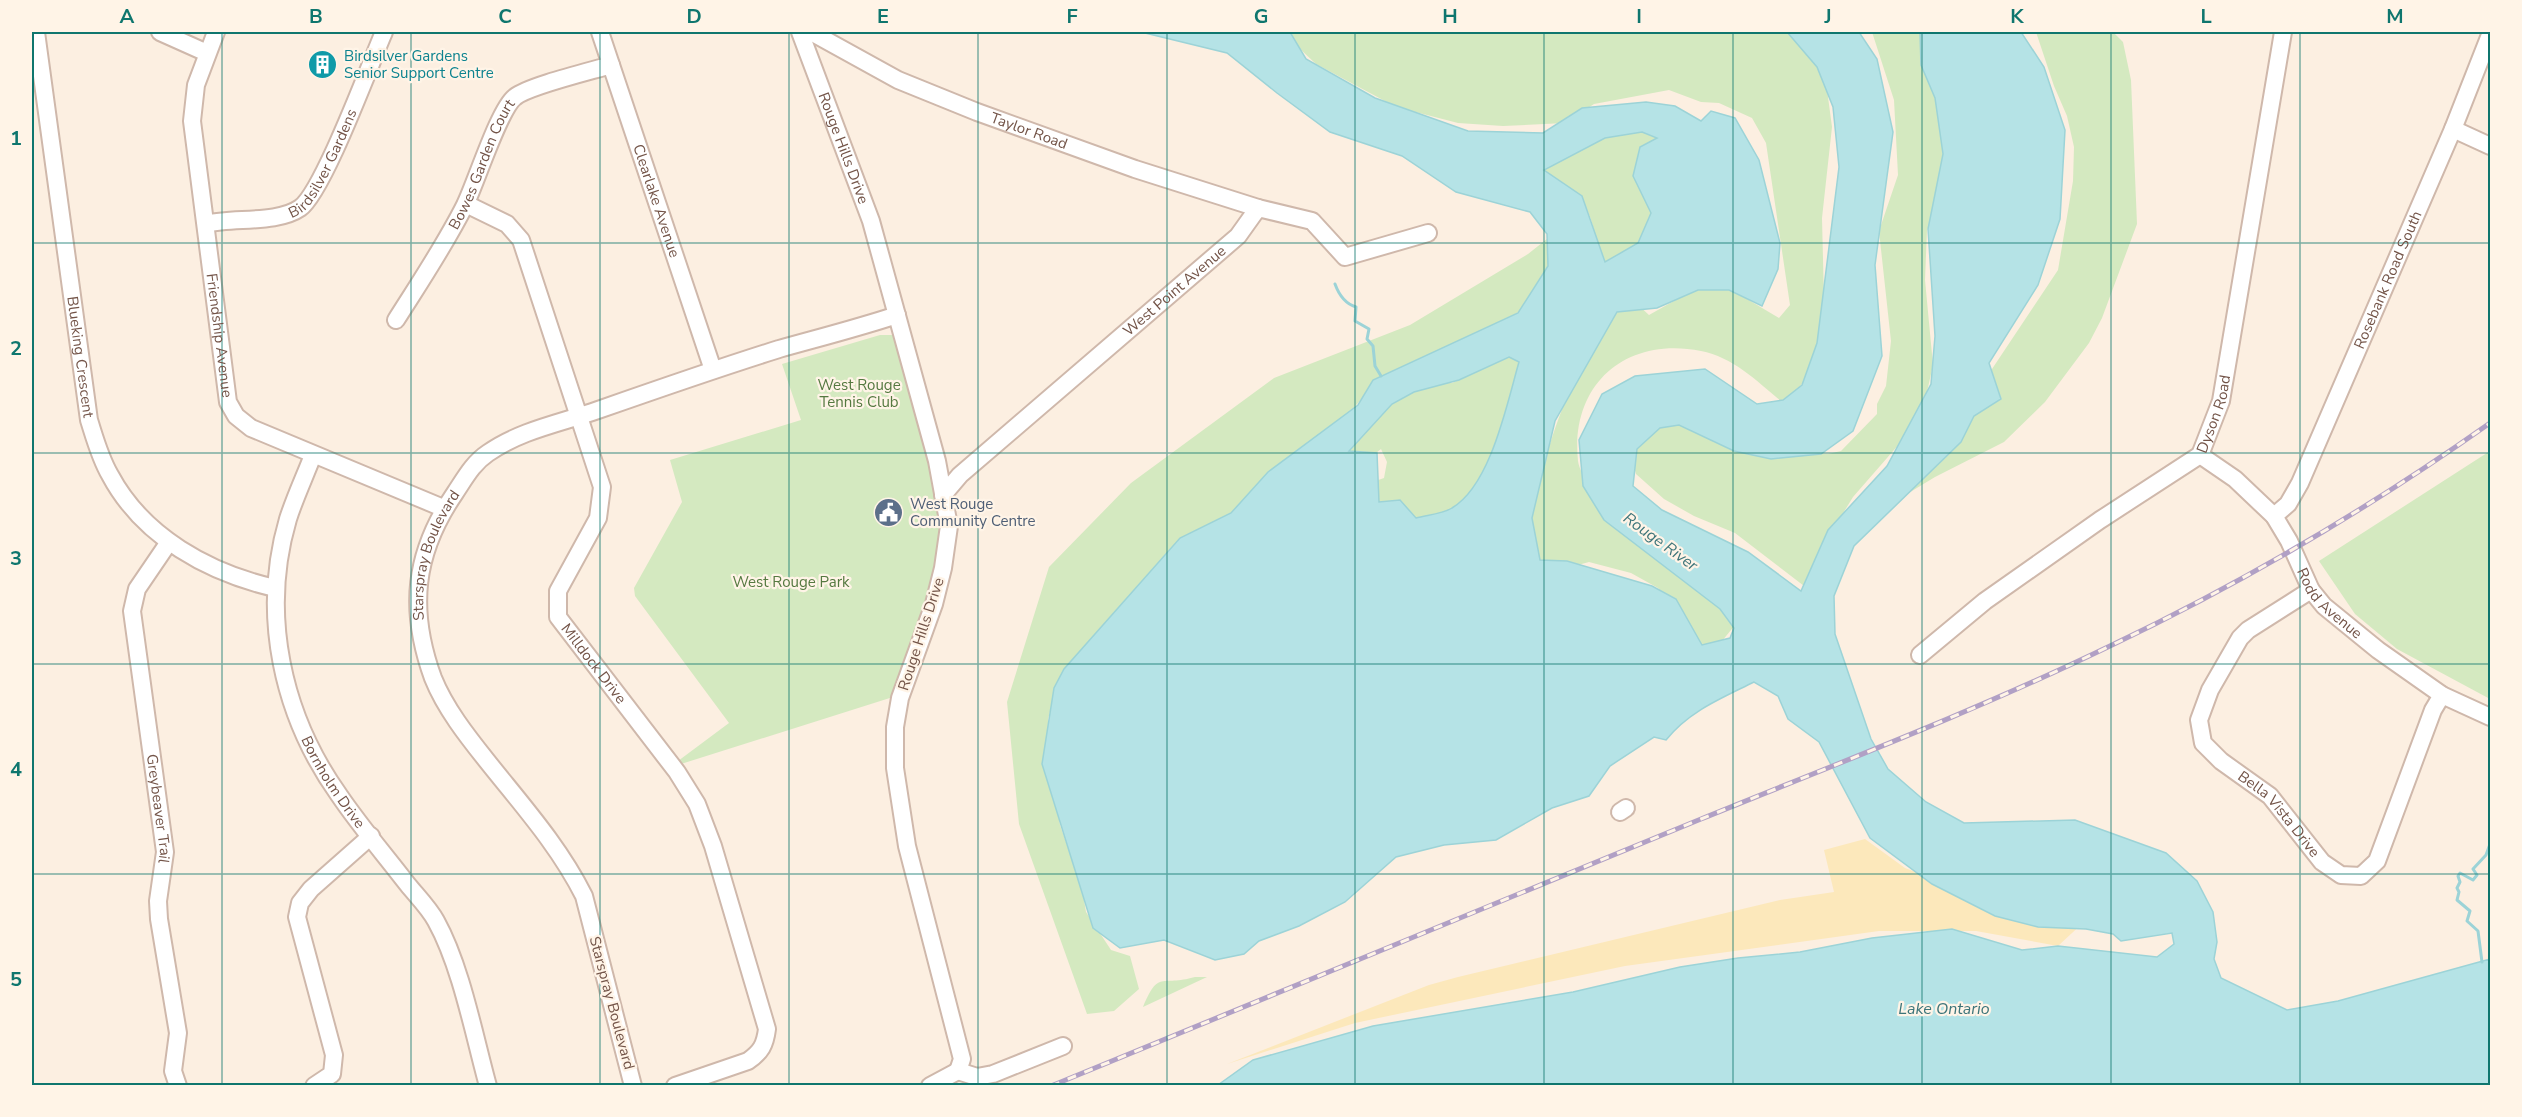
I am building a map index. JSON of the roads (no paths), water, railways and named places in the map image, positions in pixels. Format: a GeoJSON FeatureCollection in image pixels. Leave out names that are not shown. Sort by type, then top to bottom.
{"type":"FeatureCollection","features":[{"type":"Feature","properties":{"kind":"street","name":"Blueking Crescent"},"geometry":{"type":"LineString","coordinates":[[36,32],[89,420],[99,453],[120,490],[140,516],[169,542],[215,568],[275,588]]}},
{"type":"Feature","properties":{"kind":"street"},"geometry":{"type":"LineString","coordinates":[[160,32],[207,53]]}},
{"type":"Feature","properties":{"kind":"street","name":"Friendship Avenue"},"geometry":{"type":"LineString","coordinates":[[216,32],[196,85],[192,121],[228,402],[236,416],[251,428],[443,508]]}},
{"type":"Feature","properties":{"kind":"street","name":"Birdsilver Gardens"},"geometry":{"type":"LineString","coordinates":[[206,224],[280,216],[300,208],[320,181],[384,32]]}},
{"type":"Feature","properties":{"kind":"street","name":"Clearlake Avenue"},"geometry":{"type":"LineString","coordinates":[[600,32],[712,370]]}},
{"type":"Feature","properties":{"kind":"street","name":"Rouge Hills Drive"},"geometry":{"type":"LineString","coordinates":[[800,32],[870,221],[937,461],[949,526],[943,568],[934,604],[900,698],[895,727],[895,768],[907,846],[962,1059],[958,1071]]}},
{"type":"Feature","properties":{"kind":"street","name":"Taylor Road"},"geometry":{"type":"LineString","coordinates":[[811,32],[898,80],[977,112],[1135,169],[1258,208]]}},
{"type":"Feature","properties":{"kind":"street","name":"Dyson Road"},"geometry":{"type":"LineString","coordinates":[[1920,655],[2004,587],[2100,520],[2200,455],[2221,401],[2283,32]]}},
{"type":"Feature","properties":{"kind":"street","name":"Rosebank Road South"},"geometry":{"type":"LineString","coordinates":[[2274,516],[2288,504],[2300,483],[2453,129],[2490,35]]}},
{"type":"Feature","properties":{"kind":"street","name":"Bowes Garden Court"},"geometry":{"type":"LineString","coordinates":[[396,320],[434,262],[465,204],[504,113],[514,97],[611,65]]}},
{"type":"Feature","properties":{"kind":"street"},"geometry":{"type":"LineString","coordinates":[[2453,129],[2490,146]]}},
{"type":"Feature","properties":{"kind":"street","name":"Milldock Drive"},"geometry":{"type":"LineString","coordinates":[[465,204],[507,224],[521,240],[602,487],[598,518],[558,591],[558,617],[677,772],[697,804],[714,846],[767,1029],[765,1043],[759,1054],[748,1061],[675,1086]]}},
{"type":"Feature","properties":{"kind":"street"},"geometry":{"type":"LineString","coordinates":[[1258,208],[1312,221],[1345,257],[1428,233]]}},
{"type":"Feature","properties":{"kind":"street","name":"West Point Avenue"},"geometry":{"type":"LineString","coordinates":[[943,495],[960,475],[1238,236],[1258,208]]}},
{"type":"Feature","properties":{"kind":"street","name":"Starspray Boulevard"},"geometry":{"type":"LineString","coordinates":[[633,1086],[584,896],[557,848],[465,733],[434,679],[420,628],[418,579],[423,555],[443,508],[470,470],[487,454],[519,435],[712,370],[897,315]]}},
{"type":"Feature","properties":{"kind":"street","name":"Bornholm Drive"},"geometry":{"type":"LineString","coordinates":[[313,455],[288,520],[275,588],[277,635],[282,670],[299,725],[318,764],[339,796],[435,919],[450,950],[488,1086]]}},
{"type":"Feature","properties":{"kind":"street","name":"Rodd Avenue"},"geometry":{"type":"LineString","coordinates":[[2200,455],[2235,479],[2274,516],[2289,541],[2311,590],[2324,606],[2442,695],[2490,717]]}},
{"type":"Feature","properties":{"kind":"street","name":"Greybeaver Trail"},"geometry":{"type":"LineString","coordinates":[[169,542],[137,589],[132,611],[165,852],[158,901],[178,1033],[173,1071],[178,1086]]}},
{"type":"Feature","properties":{"kind":"street","name":"Bella Vista Drive"},"geometry":{"type":"LineString","coordinates":[[2311,590],[2248,630],[2240,638],[2210,690],[2199,720],[2203,743],[2221,761],[2270,796],[2322,862],[2341,875],[2361,876],[2377,861],[2433,710],[2442,695]]}},
{"type":"Feature","properties":{"kind":"street"},"geometry":{"type":"LineString","coordinates":[[314,1086],[332,1074],[334,1055],[297,917],[300,903],[311,889],[371,836]]}},
{"type":"Feature","properties":{"kind":"street"},"geometry":{"type":"LineString","coordinates":[[930,1086],[958,1071],[977,1077],[993,1074],[1063,1046]]}},
{"type":"Feature","properties":{"kind":"water"},"geometry":{"type":"Polygon","coordinates":[[[1141,32],[1290,32],[1306,59],[1375,98],[1468,131],[1543,133],[1582,108],[1646,102],[1675,106],[1701,121],[1711,111],[1735,118],[1759,160],[1780,243],[1778,269],[1762,306],[1729,290],[1698,290],[1657,308],[1617,312],[1555,421],[1532,518],[1540,560],[1567,561],[1652,586],[1676,599],[1702,645],[1730,638],[1734,628],[1720,609],[1604,520],[1583,486],[1579,440],[1602,394],[1635,376],[1705,369],[1757,404],[1783,400],[1802,385],[1817,343],[1839,167],[1833,107],[1817,67],[1787,32],[1859,32],[1877,59],[1893,132],[1875,265],[1882,356],[1853,431],[1821,454],[1771,459],[1734,451],[1679,425],[1660,428],[1637,449],[1633,486],[1662,510],[1748,552],[1801,591],[1828,530],[1887,466],[1931,384],[1935,336],[1928,229],[1943,154],[1935,98],[1921,65],[1920,32],[2021,32],[2044,67],[2065,130],[2060,219],[2038,285],[1989,363],[2001,399],[1974,416],[1961,442],[1854,546],[1834,596],[1835,634],[1871,739],[1888,769],[1926,802],[1964,823],[2075,820],[2166,853],[2197,881],[2213,912],[2217,942],[2214,959],[2221,978],[2287,1010],[2338,1001],[2490,959],[2490,1085],[1218,1085],[1253,1060],[1373,1026],[1573,992],[1680,967],[1800,952],[1872,938],[1952,929],[2022,950],[2058,946],[2157,957],[2174,944],[2172,933],[2121,941],[2113,934],[2086,929],[2038,927],[1995,916],[1932,884],[1870,838],[1819,742],[1788,719],[1778,696],[1754,682],[1696,713],[1666,740],[1654,737],[1610,766],[1589,796],[1552,808],[1496,840],[1444,845],[1396,857],[1345,902],[1299,926],[1259,941],[1244,954],[1215,960],[1164,940],[1120,948],[1093,928],[1042,764],[1054,688],[1064,669],[1180,538],[1231,513],[1268,472],[1358,405],[1373,380],[1518,313],[1548,266],[1547,234],[1530,212],[1456,192],[1402,156],[1330,132],[1227,53],[1141,32]],[[1642,132],[1605,138],[1544,170],[1582,196],[1605,262],[1638,243],[1651,213],[1633,176],[1640,147],[1657,138],[1642,132]],[[1509,357],[1459,380],[1414,392],[1392,404],[1349,451],[1377,453],[1379,502],[1400,500],[1416,518],[1448,510],[1466,497],[1487,463],[1503,420],[1519,362],[1509,357]]]}},
{"type":"Feature","properties":{"kind":"waterway"},"geometry":{"type":"LineString","coordinates":[[1335,284],[1343,299],[1356,307],[1355,321],[1369,329],[1367,339],[1373,346],[1375,366],[1381,376]]}},
{"type":"Feature","properties":{"kind":"waterway"},"geometry":{"type":"LineString","coordinates":[[2482,962],[2478,931],[2467,921],[2470,911],[2457,900],[2459,892],[2457,888],[2460,873],[2473,880],[2477,875],[2473,869],[2486,855],[2490,844]]}},
{"type":"Feature","properties":{"kind":"railway"},"geometry":{"type":"LineString","coordinates":[[1051,1086],[1908,735],[2062,669],[2210,596],[2306,542],[2353,514],[2490,423]]}},
{"type":"Feature","properties":{"kind":"place","name":"Birdsilver Gardens Senior Support Centre"},"geometry":{"type":"Point","coordinates":[323,65]}},
{"type":"Feature","properties":{"kind":"place","name":"West Rouge Community Centre"},"geometry":{"type":"Point","coordinates":[889,513]}},
{"type":"Feature","properties":{"kind":"park label","name":"West Rouge Tennis Club"},"geometry":{"type":"Point","coordinates":[859,394]}},
{"type":"Feature","properties":{"kind":"park label","name":"West Rouge Park"},"geometry":{"type":"Point","coordinates":[791,582]}},
{"type":"Feature","properties":{"kind":"water label","name":"Rouge River"},"geometry":{"type":"Point","coordinates":[1661,541]}},
{"type":"Feature","properties":{"kind":"water label","name":"Lake Ontario"},"geometry":{"type":"Point","coordinates":[1944,1008]}}]}
